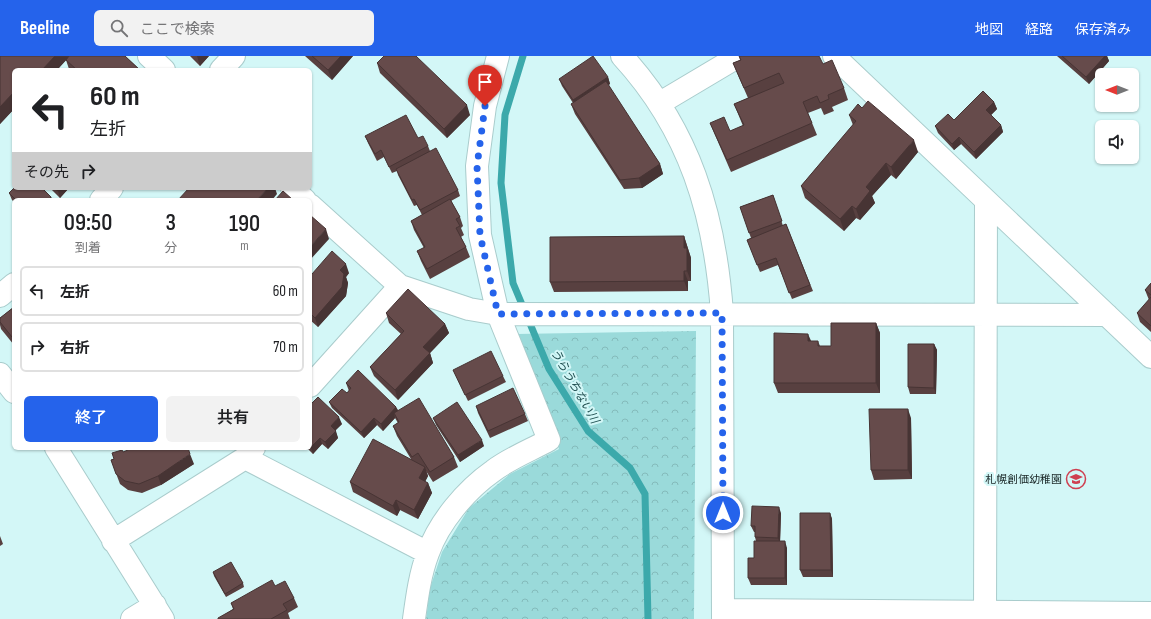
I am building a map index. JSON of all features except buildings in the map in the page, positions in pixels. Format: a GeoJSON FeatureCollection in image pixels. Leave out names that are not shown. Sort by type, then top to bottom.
{"type":"FeatureCollection","features":[{"type":"Feature","properties":{"kind":"street"},"geometry":{"type":"LineString","coordinates":[[149,56],[162,68]]}},
{"type":"Feature","properties":{"kind":"street"},"geometry":{"type":"LineString","coordinates":[[223,68],[234,56]]}},
{"type":"Feature","properties":{"kind":"street"},"geometry":{"type":"LineString","coordinates":[[414,619],[417,596],[428,553],[438,532],[453,510],[477,484],[506,463],[549,440],[505,315],[480,235],[477,166],[485,106],[498,56]]}},
{"type":"Feature","properties":{"kind":"street"},"geometry":{"type":"LineString","coordinates":[[622,56],[660,103],[696,176],[709,219],[720,279],[722,313],[723,614],[1100,616],[1151,613]]}},
{"type":"Feature","properties":{"kind":"street"},"geometry":{"type":"LineString","coordinates":[[660,103],[739,56]]}},
{"type":"Feature","properties":{"kind":"street"},"geometry":{"type":"LineString","coordinates":[[834,56],[1151,357]]}},
{"type":"Feature","properties":{"kind":"street"},"geometry":{"type":"LineString","coordinates":[[103,198],[110,190]]}},
{"type":"Feature","properties":{"kind":"street"},"geometry":{"type":"LineString","coordinates":[[294,190],[303,198]]}},
{"type":"Feature","properties":{"kind":"street"},"geometry":{"type":"LineString","coordinates":[[985,615],[986,201]]}},
{"type":"Feature","properties":{"kind":"street"},"geometry":{"type":"LineString","coordinates":[[312,207],[400,286],[469,309],[505,315],[722,313],[1107,315]]}},
{"type":"Feature","properties":{"kind":"street"},"geometry":{"type":"LineString","coordinates":[[0,296],[12,286]]}},
{"type":"Feature","properties":{"kind":"street"},"geometry":{"type":"LineString","coordinates":[[312,384],[400,286]]}},
{"type":"Feature","properties":{"kind":"street"},"geometry":{"type":"LineString","coordinates":[[0,374],[12,389]]}},
{"type":"Feature","properties":{"kind":"street"},"geometry":{"type":"LineString","coordinates":[[57,450],[159,612],[132,619]]}},
{"type":"Feature","properties":{"kind":"street"},"geometry":{"type":"LineString","coordinates":[[113,541],[249,453],[428,553]]}},
{"type":"Feature","properties":{"kind":"green space"},"geometry":{"type":"Polygon","coordinates":[[[696,331],[694,619],[426,619],[430,588],[442,552],[469,508],[510,474],[559,449],[516,334],[696,331]]]}},
{"type":"Feature","properties":{"kind":"waterway","name":"うらうちない川"},"geometry":{"type":"LineString","coordinates":[[523,56],[505,115],[501,183],[513,283],[549,369],[588,431],[630,468],[645,494],[648,619]]}},
{"type":"Feature","properties":{"kind":"place","name":"札幌創価幼稚園"},"geometry":{"type":"Point","coordinates":[1076,479]}},
{"type":"Feature","properties":{"kind":"route"},"geometry":{"type":"LineString","coordinates":[[485,106],[477,166],[480,235],[498,314],[722,313],[723,513]]}}]}
